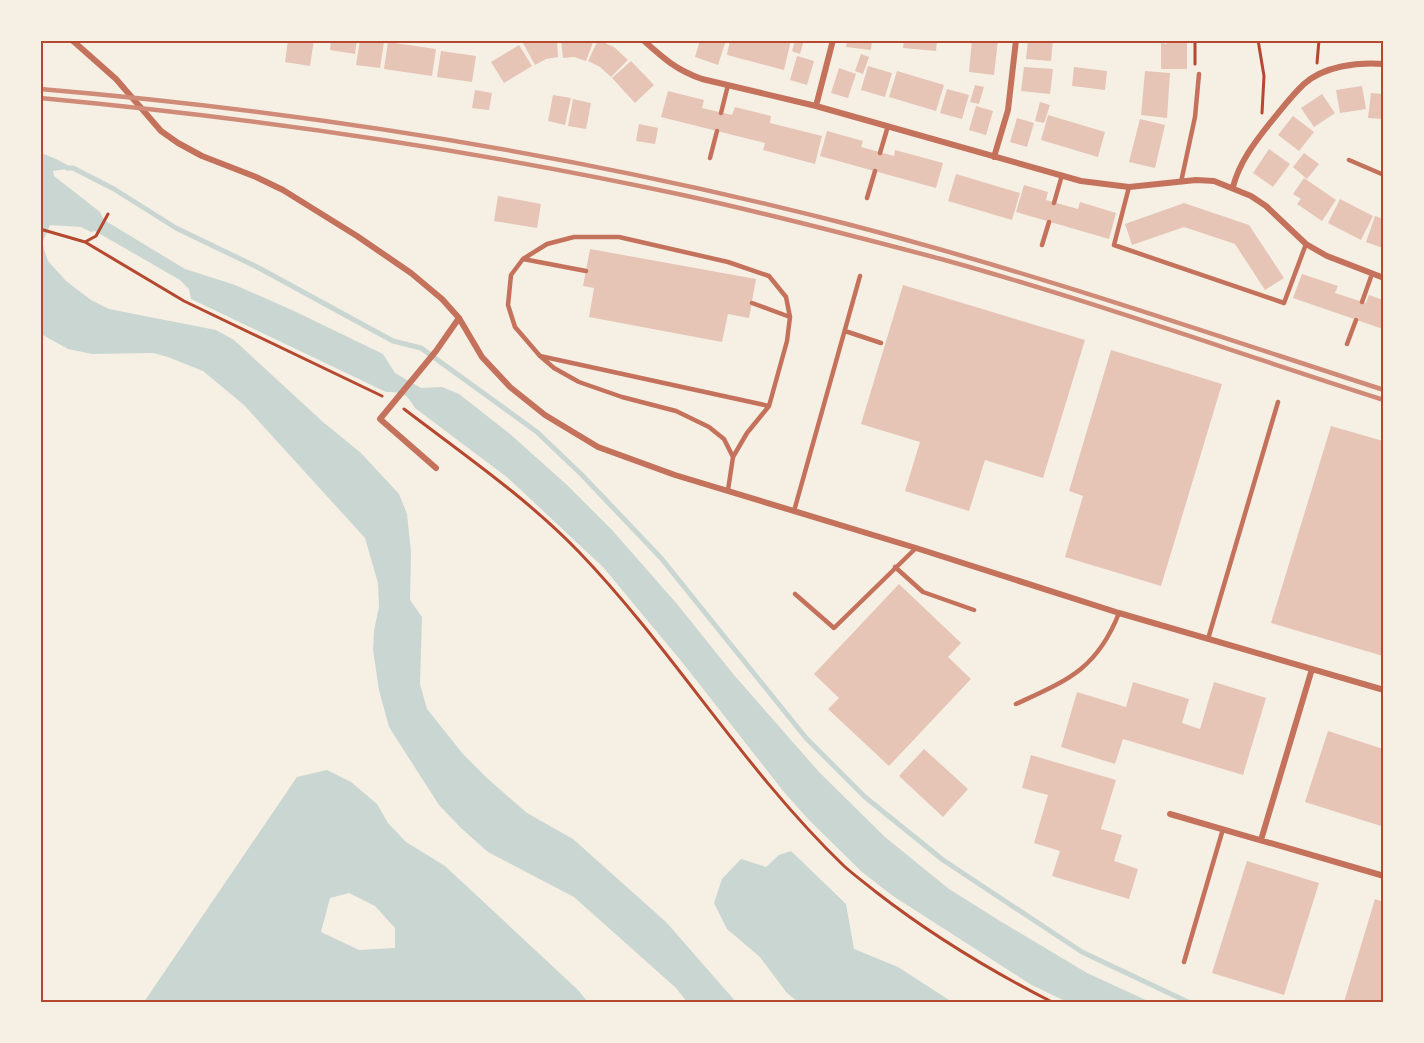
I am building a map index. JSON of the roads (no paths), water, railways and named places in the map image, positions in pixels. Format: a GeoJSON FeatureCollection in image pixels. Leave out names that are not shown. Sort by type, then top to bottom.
{"type":"FeatureCollection","features":[{"type":"Feature","properties":{"kind":"street"},"geometry":{"type":"LineString","coordinates":[[72,40],[116,79],[161,131],[178,143],[202,156],[283,190],[411,273],[442,299],[459,318],[482,357],[497,374],[545,415],[609,451],[675,475],[916,548],[1119,613],[1383,690]]}},
{"type":"Feature","properties":{"kind":"street"},"geometry":{"type":"LineString","coordinates":[[642,40],[684,73],[816,106],[1091,183],[1129,187],[1214,181],[1233,187],[1266,206],[1306,244],[1327,256],[1383,278]]}},
{"type":"Feature","properties":{"kind":"street"},"geometry":{"type":"LineString","coordinates":[[816,106],[833,40]]}},
{"type":"Feature","properties":{"kind":"street"},"geometry":{"type":"LineString","coordinates":[[994,156],[1008,110],[1016,40]]}},
{"type":"Feature","properties":{"kind":"street"},"geometry":{"type":"LineString","coordinates":[[1233,187],[1237,170],[1260,135],[1306,82],[1326,71],[1348,65],[1383,64]]}},
{"type":"Feature","properties":{"kind":"street"},"geometry":{"type":"LineString","coordinates":[[436,468],[380,419],[426,364],[459,318]]}},
{"type":"Feature","properties":{"kind":"street"},"geometry":{"type":"LineString","coordinates":[[1261,840],[1311,669]]}},
{"type":"Feature","properties":{"kind":"street"},"geometry":{"type":"LineString","coordinates":[[1170,814],[1383,876]]}},
{"type":"Feature","properties":{"kind":"lane"},"geometry":{"type":"LineString","coordinates":[[1181,182],[1195,117],[1199,74]]}},
{"type":"Feature","properties":{"kind":"lane"},"geometry":{"type":"LineString","coordinates":[[721,112],[728,85]]}},
{"type":"Feature","properties":{"kind":"lane"},"geometry":{"type":"LineString","coordinates":[[880,153],[888,126]]}},
{"type":"Feature","properties":{"kind":"lane"},"geometry":{"type":"LineString","coordinates":[[710,158],[717,131]]}},
{"type":"Feature","properties":{"kind":"lane"},"geometry":{"type":"LineString","coordinates":[[1349,160],[1383,175]]}},
{"type":"Feature","properties":{"kind":"lane"},"geometry":{"type":"LineString","coordinates":[[867,198],[875,171]]}},
{"type":"Feature","properties":{"kind":"lane"},"geometry":{"type":"LineString","coordinates":[[1054,203],[1062,175]]}},
{"type":"Feature","properties":{"kind":"lane"},"geometry":{"type":"LineString","coordinates":[[1129,187],[1114,245],[1284,303],[1306,244]]}},
{"type":"Feature","properties":{"kind":"lane"},"geometry":{"type":"LineString","coordinates":[[1042,245],[1049,222]]}},
{"type":"Feature","properties":{"kind":"lane"},"geometry":{"type":"LineString","coordinates":[[728,490],[733,456],[747,433],[769,406],[787,340],[790,317],[786,297],[769,276],[728,261],[619,237],[574,237],[547,244],[523,259],[511,275],[508,305],[514,327],[540,356],[554,368],[579,382],[622,397],[676,411],[709,427],[724,439],[733,456]]}},
{"type":"Feature","properties":{"kind":"lane"},"geometry":{"type":"LineString","coordinates":[[523,259],[586,271]]}},
{"type":"Feature","properties":{"kind":"lane"},"geometry":{"type":"LineString","coordinates":[[1362,302],[1371,274]]}},
{"type":"Feature","properties":{"kind":"lane"},"geometry":{"type":"LineString","coordinates":[[794,511],[860,276]]}},
{"type":"Feature","properties":{"kind":"lane"},"geometry":{"type":"LineString","coordinates":[[752,303],[790,317]]}},
{"type":"Feature","properties":{"kind":"lane"},"geometry":{"type":"LineString","coordinates":[[1347,344],[1356,320]]}},
{"type":"Feature","properties":{"kind":"lane"},"geometry":{"type":"LineString","coordinates":[[845,331],[881,343]]}},
{"type":"Feature","properties":{"kind":"lane"},"geometry":{"type":"LineString","coordinates":[[540,356],[769,406]]}},
{"type":"Feature","properties":{"kind":"lane"},"geometry":{"type":"LineString","coordinates":[[1208,639],[1278,402]]}},
{"type":"Feature","properties":{"kind":"lane"},"geometry":{"type":"LineString","coordinates":[[795,594],[834,628],[916,548]]}},
{"type":"Feature","properties":{"kind":"lane"},"geometry":{"type":"LineString","coordinates":[[896,567],[923,592],[974,610]]}},
{"type":"Feature","properties":{"kind":"lane"},"geometry":{"type":"LineString","coordinates":[[1016,704],[1062,682],[1085,666],[1105,645],[1119,613]]}},
{"type":"Feature","properties":{"kind":"lane"},"geometry":{"type":"LineString","coordinates":[[1184,962],[1222,830]]}},
{"type":"Feature","properties":{"kind":"waterway"},"geometry":{"type":"LineString","coordinates":[[67,168],[73,168],[114,189],[176,228],[259,268],[393,341],[421,348],[537,432],[582,475],[661,558],[806,738],[865,797],[943,860],[1082,952],[1188,1002]]}},
{"type":"Feature","properties":{"kind":"railway"},"geometry":{"type":"LineString","coordinates":[[40,89],[244,110],[345,124],[547,157],[648,177],[915,242],[1116,303],[1384,390]]}},
{"type":"Feature","properties":{"kind":"railway"},"geometry":{"type":"LineString","coordinates":[[40,98],[281,125],[441,149],[711,201],[843,233],[997,275],[1384,400]]}}]}
